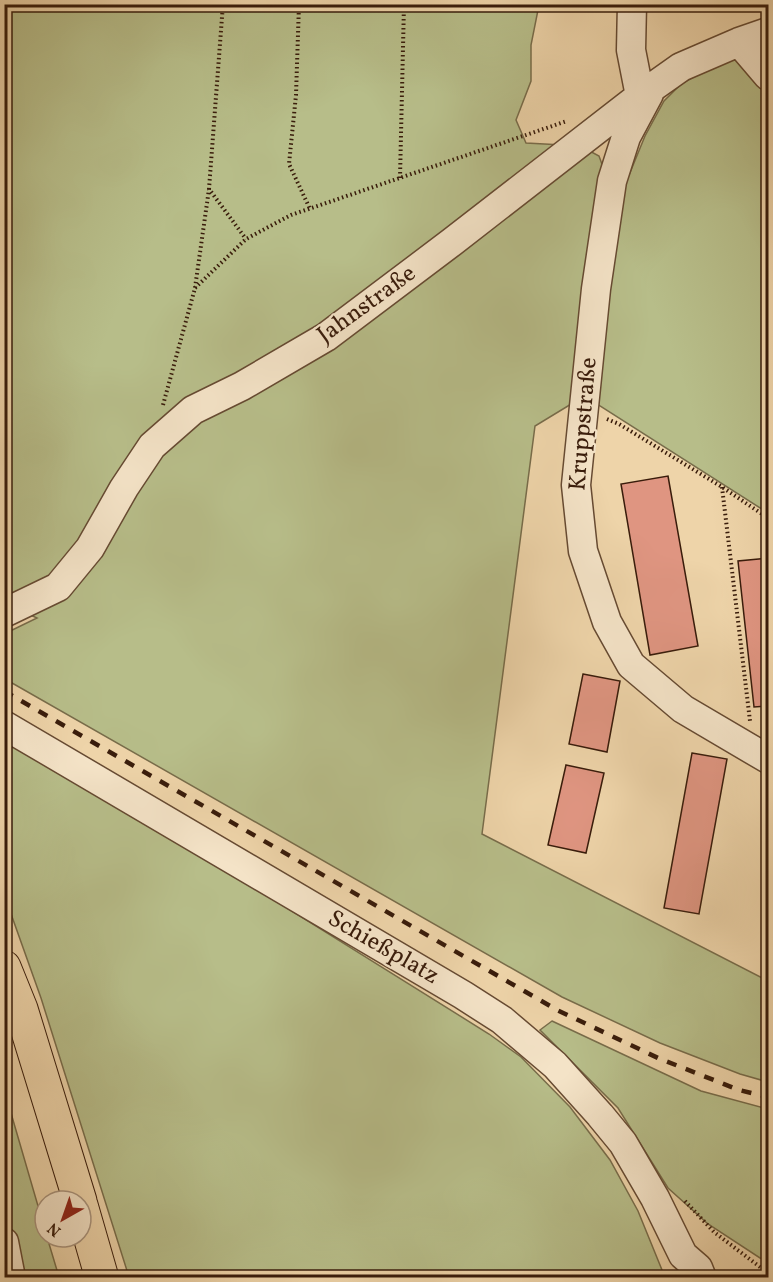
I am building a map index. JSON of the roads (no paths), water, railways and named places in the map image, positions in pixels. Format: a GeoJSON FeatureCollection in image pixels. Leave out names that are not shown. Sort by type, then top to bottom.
{"type":"FeatureCollection","features":[{"type":"Feature","properties":{"kind":"main road"},"geometry":{"type":"LineString","coordinates":[[4,967],[21,1009],[76,1189]]}},
{"type":"Feature","properties":{"kind":"main road"},"geometry":{"type":"LineString","coordinates":[[93,1247],[102,1278]]}},
{"type":"Feature","properties":{"kind":"street"},"geometry":{"type":"LineString","coordinates":[[632,4],[631,50],[646,91]]}},
{"type":"Feature","properties":{"kind":"street","name":"Jahnstraße"},"geometry":{"type":"LineString","coordinates":[[4,613],[58,587],[90,548],[124,488],[152,446],[193,410],[242,386],[326,337],[646,91],[681,67],[768,32]]}},
{"type":"Feature","properties":{"kind":"street"},"geometry":{"type":"LineString","coordinates":[[739,42],[768,76]]}},
{"type":"Feature","properties":{"kind":"street","name":"Kruppstraße"},"geometry":{"type":"LineString","coordinates":[[646,91],[626,137],[612,181],[596,289],[576,486],[583,551],[607,622],[631,665],[683,709],[761,755]]}},
{"type":"Feature","properties":{"kind":"street","name":"Schießplatz"},"geometry":{"type":"LineString","coordinates":[[4,725],[463,994],[502,1020],[555,1065],[623,1143],[696,1271]]}},
{"type":"Feature","properties":{"kind":"street"},"geometry":{"type":"LineString","coordinates":[[4,1242],[11,1278]]}},
{"type":"Feature","properties":{"kind":"railway"},"geometry":{"type":"LineString","coordinates":[[4,691],[557,1010],[658,1058],[739,1090],[768,1097]]}}]}
